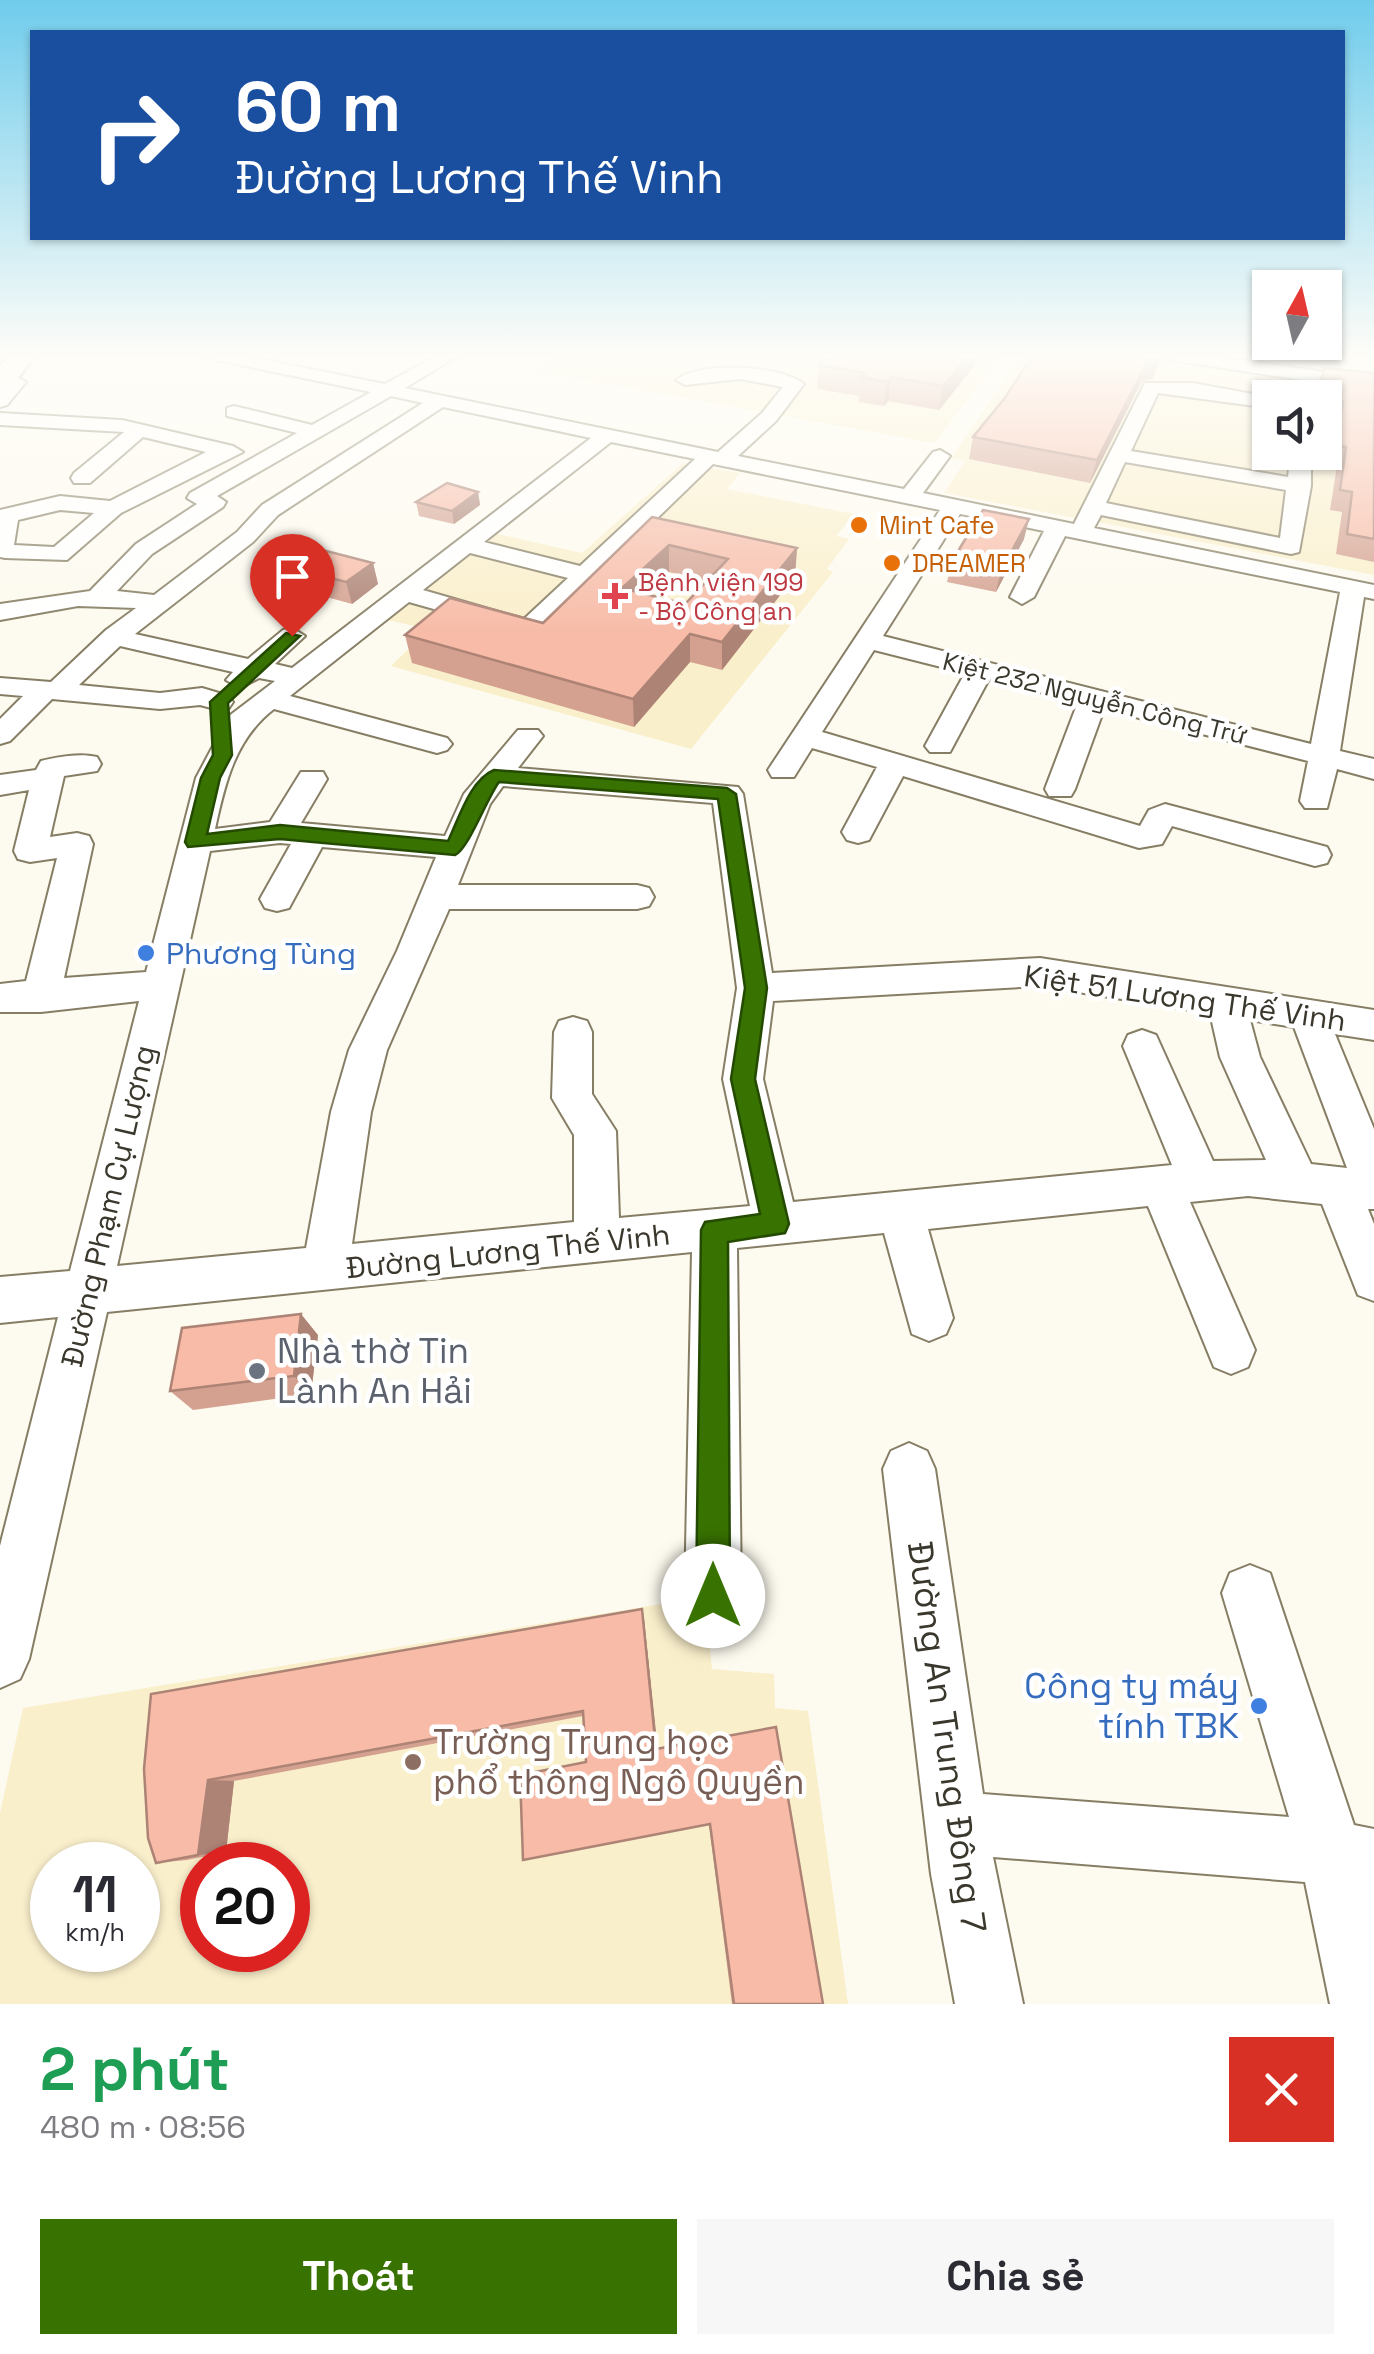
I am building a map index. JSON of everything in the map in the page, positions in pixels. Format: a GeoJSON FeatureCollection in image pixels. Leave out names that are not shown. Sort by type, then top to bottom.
{"type":"FeatureCollection","features":[{"type":"Feature","properties":{"kind":"street"},"geometry":{"type":"LineString","coordinates":[[82,478],[117,449]]}},
{"type":"Feature","properties":{"kind":"street"},"geometry":{"type":"LineString","coordinates":[[219,449],[264,461]]}},
{"type":"Feature","properties":{"kind":"street"},"geometry":{"type":"LineString","coordinates":[[140,524],[200,499],[286,449]]}},
{"type":"Feature","properties":{"kind":"street"},"geometry":{"type":"LineString","coordinates":[[0,735],[114,636],[195,577],[266,514],[367,449]]}},
{"type":"Feature","properties":{"kind":"street","name":"Đường Phạm Cự Lượng"},"geometry":{"type":"LineString","coordinates":[[0,1659],[195,842],[211,778],[222,755],[239,722],[273,682],[405,593],[590,449]]}},
{"type":"Feature","properties":{"kind":"street"},"geometry":{"type":"LineString","coordinates":[[665,449],[1363,590],[1316,801]]}},
{"type":"Feature","properties":{"kind":"street"},"geometry":{"type":"LineString","coordinates":[[405,593],[530,628],[586,575],[645,531],[728,449]]}},
{"type":"Feature","properties":{"kind":"street"},"geometry":{"type":"LineString","coordinates":[[1022,597],[1069,531],[1093,508],[1121,449]]}},
{"type":"Feature","properties":{"kind":"street"},"geometry":{"type":"LineString","coordinates":[[113,508],[60,502],[4,516],[2,547],[5,551],[60,555],[113,508],[226,450]]}},
{"type":"Feature","properties":{"kind":"street"},"geometry":{"type":"LineString","coordinates":[[1118,455],[1300,486]]}},
{"type":"Feature","properties":{"kind":"street"},"geometry":{"type":"LineString","coordinates":[[908,498],[940,456]]}},
{"type":"Feature","properties":{"kind":"street"},"geometry":{"type":"LineString","coordinates":[[1093,508],[1290,547],[1301,470]]}},
{"type":"Feature","properties":{"kind":"street"},"geometry":{"type":"LineString","coordinates":[[149,488],[266,514]]}},
{"type":"Feature","properties":{"kind":"street"},"geometry":{"type":"LineString","coordinates":[[100,595],[200,499]]}},
{"type":"Feature","properties":{"kind":"street"},"geometry":{"type":"LineString","coordinates":[[783,770],[953,508]]}},
{"type":"Feature","properties":{"kind":"street"},"geometry":{"type":"LineString","coordinates":[[466,545],[586,575]]}},
{"type":"Feature","properties":{"kind":"street"},"geometry":{"type":"LineString","coordinates":[[0,612],[100,595],[156,603]]}},
{"type":"Feature","properties":{"kind":"street"},"geometry":{"type":"LineString","coordinates":[[114,636],[273,682],[437,744]]}},
{"type":"Feature","properties":{"kind":"street"},"geometry":{"type":"LineString","coordinates":[[0,686],[160,701],[202,696],[219,702],[273,682],[292,636]]}},
{"type":"Feature","properties":{"kind":"street","name":"Kiệt 232 Nguyễn Công Trứ"},"geometry":{"type":"LineString","coordinates":[[867,640],[1374,769]]}},
{"type":"Feature","properties":{"kind":"street"},"geometry":{"type":"LineString","coordinates":[[940,746],[981,669]]}},
{"type":"Feature","properties":{"kind":"street"},"geometry":{"type":"LineString","coordinates":[[1060,789],[1094,698]]}},
{"type":"Feature","properties":{"kind":"street","name":"Đường Phạm Cự Lượng"},"geometry":{"type":"LineString","coordinates":[[219,702],[222,755]]}},
{"type":"Feature","properties":{"kind":"street"},"geometry":{"type":"LineString","coordinates":[[325,1268],[351,1112],[368,1050],[415,951],[475,801],[528,736]]}},
{"type":"Feature","properties":{"kind":"street"},"geometry":{"type":"LineString","coordinates":[[805,736],[1139,837],[1151,836],[1160,817],[1166,814],[1315,855]]}},
{"type":"Feature","properties":{"kind":"street"},"geometry":{"type":"LineString","coordinates":[[858,832],[894,763]]}},
{"type":"Feature","properties":{"kind":"street"},"geometry":{"type":"LineString","coordinates":[[41,998],[77,844],[30,851],[52,768],[86,764]]}},
{"type":"Feature","properties":{"kind":"street"},"geometry":{"type":"LineString","coordinates":[[494,776],[727,794],[756,988],[743,1079],[776,1224]]}},
{"type":"Feature","properties":{"kind":"street"},"geometry":{"type":"LineString","coordinates":[[0,784],[48,778]]}},
{"type":"Feature","properties":{"kind":"street"},"geometry":{"type":"LineString","coordinates":[[277,899],[312,779]]}},
{"type":"Feature","properties":{"kind":"street"},"geometry":{"type":"LineString","coordinates":[[195,842],[295,834],[455,848]]}},
{"type":"Feature","properties":{"kind":"street"},"geometry":{"type":"LineString","coordinates":[[436,897],[637,897]]}},
{"type":"Feature","properties":{"kind":"street","name":"Kiệt 51 Lương Thế Vinh"},"geometry":{"type":"LineString","coordinates":[[756,988],[1040,972],[1374,1024]]}},
{"type":"Feature","properties":{"kind":"street"},"geometry":{"type":"LineString","coordinates":[[0,998],[41,998],[161,984]]}},
{"type":"Feature","properties":{"kind":"street"},"geometry":{"type":"LineString","coordinates":[[1226,1002],[1240,1057],[1345,1184]]}},
{"type":"Feature","properties":{"kind":"street"},"geometry":{"type":"LineString","coordinates":[[1307,1012],[1345,1184],[1374,1279]]}},
{"type":"Feature","properties":{"kind":"street"},"geometry":{"type":"LineString","coordinates":[[573,1032],[572,1098],[595,1131],[597,1242]]}},
{"type":"Feature","properties":{"kind":"street"},"geometry":{"type":"LineString","coordinates":[[1142,1046],[1231,1350]]}},
{"type":"Feature","properties":{"kind":"street","name":"Đường Lương Thế Vinh"},"geometry":{"type":"LineString","coordinates":[[0,1300],[1248,1177],[1345,1184]]}},
{"type":"Feature","properties":{"kind":"street"},"geometry":{"type":"LineString","coordinates":[[901,1212],[929,1318]]}},
{"type":"Feature","properties":{"kind":"street"},"geometry":{"type":"LineString","coordinates":[[713,1596],[714,1230]]}},
{"type":"Feature","properties":{"kind":"street","name":"Đường An Trung Đông 7"},"geometry":{"type":"LineString","coordinates":[[909,1469],[957,1823],[989,2004]]}},
{"type":"Feature","properties":{"kind":"street"},"geometry":{"type":"LineString","coordinates":[[1250,1593],[1353,1856],[1364,2004]]}},
{"type":"Feature","properties":{"kind":"street"},"geometry":{"type":"LineString","coordinates":[[957,1823],[1353,1856]]}},
{"type":"Feature","properties":{"kind":"shaded area"},"geometry":{"type":"Polygon","coordinates":[[[957,449],[1252,449],[1252,470],[1342,470],[1342,449],[1374,449],[1374,575],[944,493],[965,461],[951,458],[957,449]]]}},
{"type":"Feature","properties":{"kind":"shaded area","name":"Bệnh viện 199 - Bộ Công an"},"geometry":{"type":"Polygon","coordinates":[[[683,463],[740,473],[727,489],[854,514],[836,536],[849,539],[827,569],[833,572],[691,749],[391,666],[429,629],[387,620],[493,533],[582,553],[683,463]]]}},
{"type":"Feature","properties":{"kind":"shaded area","name":"Trường Trung học phổ thông Ngô Quyền"},"geometry":{"type":"Polygon","coordinates":[[[705,1597],[712,1669],[774,1674],[775,1708],[808,1711],[848,2004],[0,2004],[0,1813],[23,1708],[705,1597]]]}},
{"type":"Feature","properties":{"kind":"building"},"geometry":{"type":"Polygon","coordinates":[[[1035,449],[1103,449],[1097,460],[1035,449]]]}},
{"type":"Feature","properties":{"kind":"building"},"geometry":{"type":"Polygon","coordinates":[[[1346,449],[1374,449],[1374,539],[1347,534],[1352,492],[1340,490],[1346,449]]]}},
{"type":"Feature","properties":{"kind":"building"},"geometry":{"type":"Polygon","coordinates":[[[447,483],[478,492],[452,511],[416,502],[447,483]]]}},
{"type":"Feature","properties":{"kind":"building"},"geometry":{"type":"Polygon","coordinates":[[[983,510],[1029,519],[1001,571],[952,561],[983,510]]]}},
{"type":"Feature","properties":{"kind":"building"},"geometry":{"type":"Polygon","coordinates":[[[652,517],[797,548],[722,642],[690,634],[633,699],[405,635],[450,598],[543,623],[652,517]],[[669,545],[622,588],[685,604],[728,559],[669,545]]]}},
{"type":"Feature","properties":{"kind":"building"},"geometry":{"type":"Polygon","coordinates":[[[307,546],[373,563],[346,582],[280,565],[307,546]]]}},
{"type":"Feature","properties":{"kind":"building"},"geometry":{"type":"Polygon","coordinates":[[[301,1314],[294,1376],[170,1391],[182,1328],[301,1314]]]}},
{"type":"Feature","properties":{"kind":"building"},"geometry":{"type":"Polygon","coordinates":[[[642,1609],[656,1749],[776,1727],[823,2004],[734,2004],[710,1824],[523,1860],[520,1775],[586,1762],[583,1711],[208,1780],[200,1842],[180,1842],[180,1858],[160,1862],[160,1842],[149,1842],[148,1838],[144,1769],[151,1694],[642,1609]]]}},
{"type":"Feature","properties":{"kind":"place","name":"Mint Cafe"},"geometry":{"type":"Point","coordinates":[859,525]}},
{"type":"Feature","properties":{"kind":"place","name":"DREAMER"},"geometry":{"type":"Point","coordinates":[892,563]}},
{"type":"Feature","properties":{"kind":"place","name":"Bệnh viện 199 - Bộ Công an"},"geometry":{"type":"Point","coordinates":[615,596]}},
{"type":"Feature","properties":{"kind":"place","name":"Phương Tùng"},"geometry":{"type":"Point","coordinates":[146,953]}},
{"type":"Feature","properties":{"kind":"place","name":"Nhà thờ Tin Lành An Hải"},"geometry":{"type":"Point","coordinates":[257,1371]}},
{"type":"Feature","properties":{"kind":"place","name":"Công ty máy tính TBK"},"geometry":{"type":"Point","coordinates":[1259,1706]}},
{"type":"Feature","properties":{"kind":"place","name":"Trường Trung học phổ thông Ngô Quyền"},"geometry":{"type":"Point","coordinates":[413,1762]}},
{"type":"Feature","properties":{"kind":"route"},"geometry":{"type":"LineString","coordinates":[[292,636],[219,702],[222,755],[211,778],[195,842],[280,832],[455,848],[475,801],[494,776],[727,794],[756,988],[743,1079],[776,1224],[714,1230],[713,1596]]}}]}
